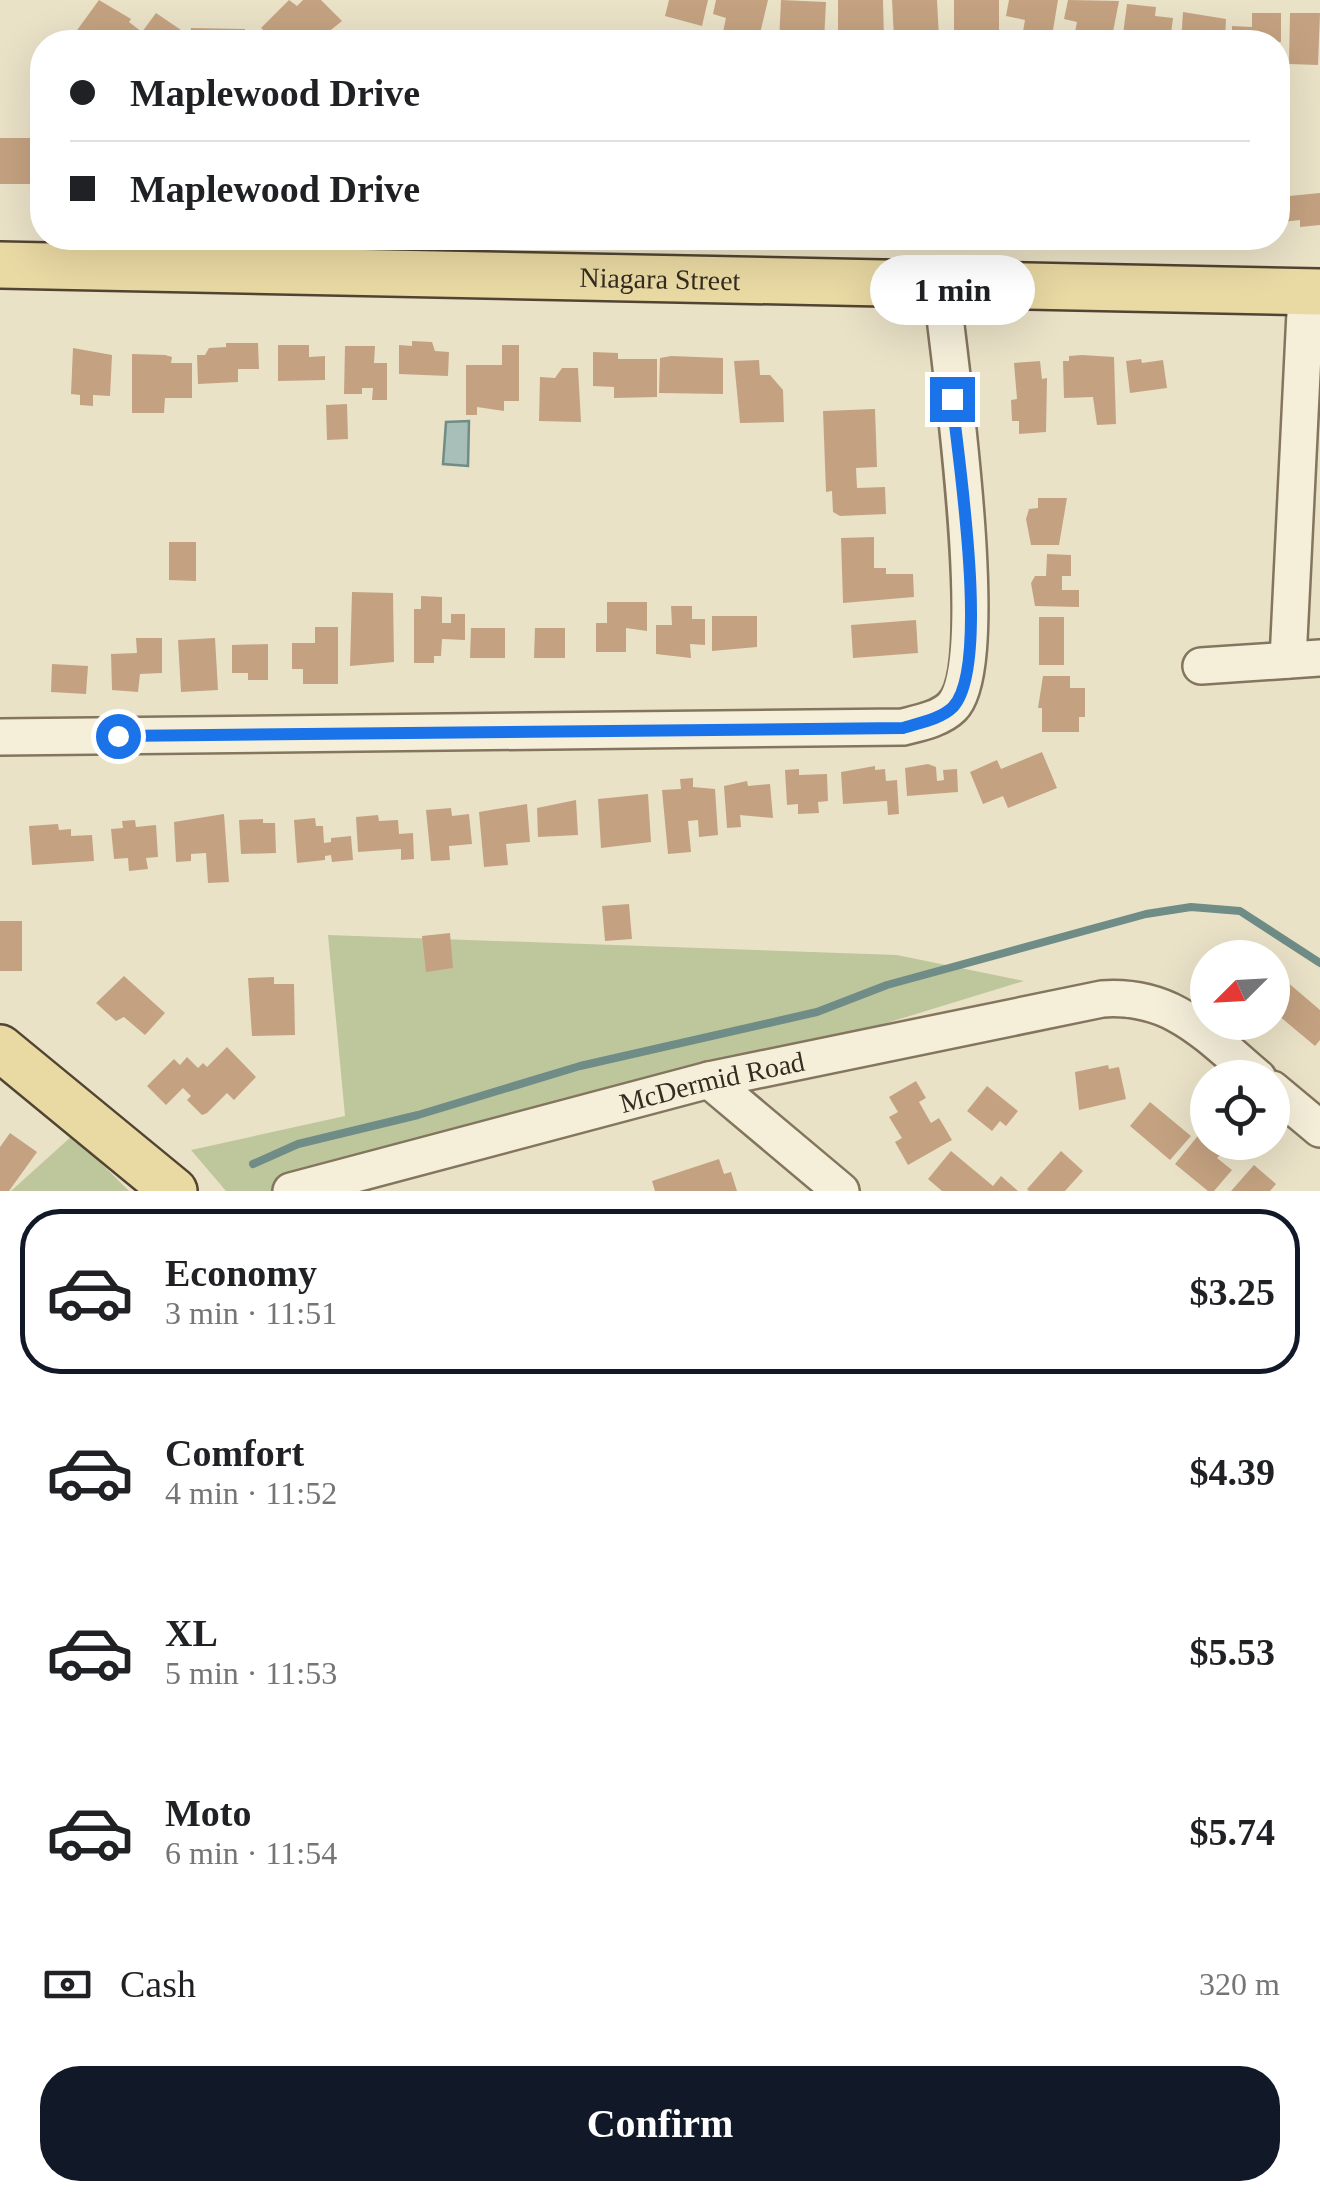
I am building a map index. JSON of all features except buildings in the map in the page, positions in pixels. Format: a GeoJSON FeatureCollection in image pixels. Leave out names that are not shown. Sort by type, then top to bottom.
{"type":"FeatureCollection","features":[{"type":"Feature","properties":{"kind":"main road","name":"Niagara Street"},"geometry":{"type":"LineString","coordinates":[[0,266],[1313,292]]}},
{"type":"Feature","properties":{"kind":"main road"},"geometry":{"type":"LineString","coordinates":[[0,1048],[174,1191]]}},
{"type":"Feature","properties":{"kind":"street"},"geometry":{"type":"LineString","coordinates":[[0,737],[903,728],[935,718],[953,706],[964,686],[972,592],[940,282]]}},
{"type":"Feature","properties":{"kind":"street"},"geometry":{"type":"LineString","coordinates":[[1202,666],[1304,659],[1313,292]]}},
{"type":"Feature","properties":{"kind":"street","name":"McDermid Road"},"geometry":{"type":"LineString","coordinates":[[292,1191],[709,1080],[1102,999],[1137,996],[1180,1013],[1236,1060]]}},
{"type":"Feature","properties":{"kind":"street"},"geometry":{"type":"LineString","coordinates":[[709,1080],[841,1191]]}},
{"type":"Feature","properties":{"kind":"street"},"geometry":{"type":"LineString","coordinates":[[1290,1105],[1320,1129]]}},
{"type":"Feature","properties":{"kind":"green space"},"geometry":{"type":"Polygon","coordinates":[[[328,935],[897,955],[1024,981],[337,1191],[226,1191],[191,1150],[345,1116],[328,935]]]}},
{"type":"Feature","properties":{"kind":"green space"},"geometry":{"type":"Polygon","coordinates":[[[73,1135],[129,1191],[11,1191],[73,1135]]]}},
{"type":"Feature","properties":{"kind":"water"},"geometry":{"type":"Polygon","coordinates":[[[469,421],[468,466],[443,464],[446,422],[469,421]]]}},
{"type":"Feature","properties":{"kind":"waterway"},"geometry":{"type":"LineString","coordinates":[[253,1164],[298,1144],[418,1115],[580,1066],[817,1012],[887,985],[1146,914],[1191,907],[1240,911],[1320,963]]}},
{"type":"Feature","properties":{"kind":"route"},"geometry":{"type":"LineString","coordinates":[[118,736],[903,728],[935,718],[953,706],[964,686],[972,592],[952,399]]}}]}
